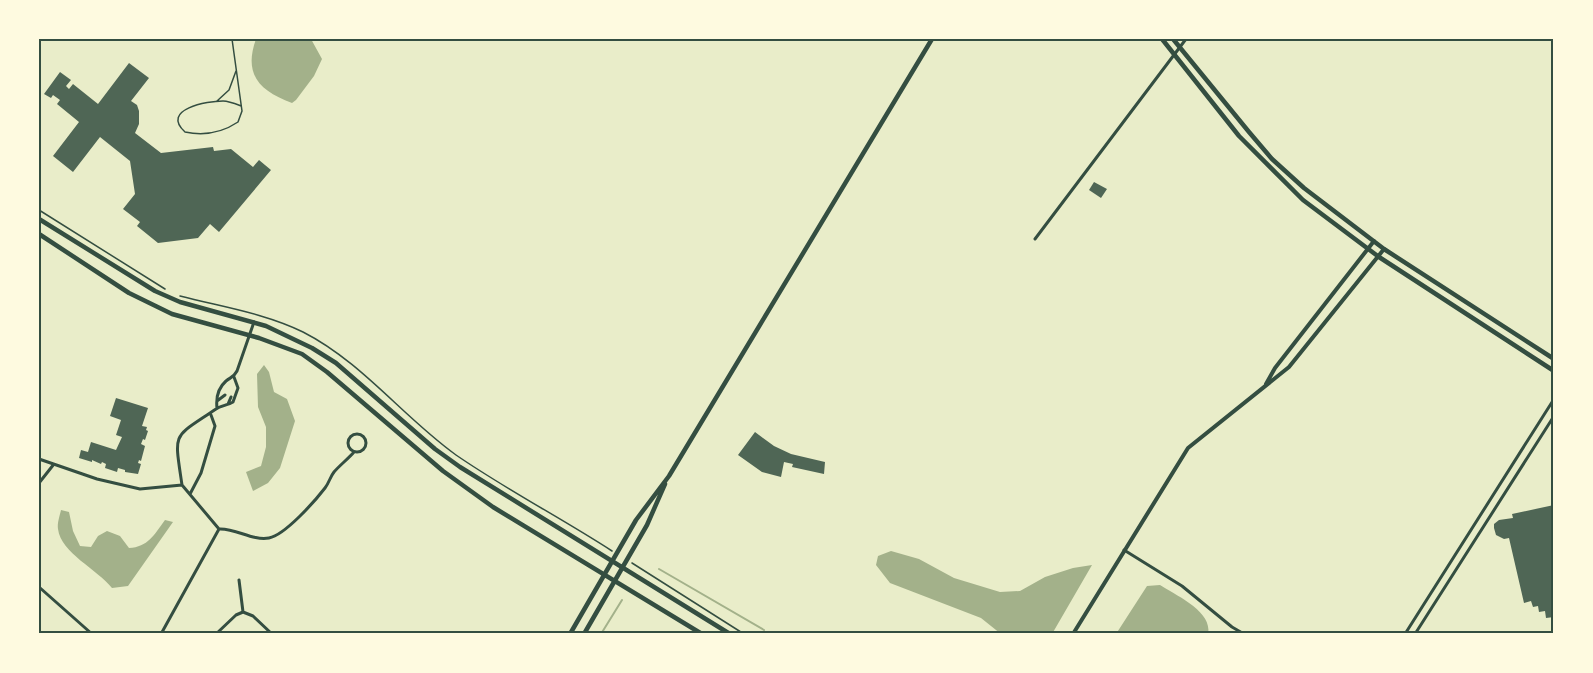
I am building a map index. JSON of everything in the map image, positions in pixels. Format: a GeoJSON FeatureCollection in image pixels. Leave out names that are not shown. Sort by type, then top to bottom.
{"type":"FeatureCollection","features":[{"type":"Feature","properties":{"kind":"main road"},"geometry":{"type":"LineString","coordinates":[[570,634],[636,520],[669,476],[932,39]]}},
{"type":"Feature","properties":{"kind":"main road"},"geometry":{"type":"LineString","coordinates":[[1162,39],[1246,144],[1303,200],[1379,257],[1554,371]]}},
{"type":"Feature","properties":{"kind":"main road"},"geometry":{"type":"LineString","coordinates":[[1173,39],[1272,159],[1304,188],[1384,249],[1554,359]]}},
{"type":"Feature","properties":{"kind":"main road"},"geometry":{"type":"LineString","coordinates":[[39,219],[154,291],[180,302],[254,322],[312,348],[336,363],[435,449],[460,467],[730,634]]}},
{"type":"Feature","properties":{"kind":"main road"},"geometry":{"type":"LineString","coordinates":[[39,234],[129,293],[172,314],[302,354],[327,372],[451,477],[493,507],[702,634]]}},
{"type":"Feature","properties":{"kind":"main road"},"geometry":{"type":"LineString","coordinates":[[584,634],[647,525],[669,476]]}},
{"type":"Feature","properties":{"kind":"street"},"geometry":{"type":"LineString","coordinates":[[1035,239],[1186,39]]}},
{"type":"Feature","properties":{"kind":"street"},"geometry":{"type":"LineString","coordinates":[[1264,387],[1275,368],[1374,241]]}},
{"type":"Feature","properties":{"kind":"street"},"geometry":{"type":"LineString","coordinates":[[1073,634],[1188,448],[1289,367],[1384,249]]}},
{"type":"Feature","properties":{"kind":"street"},"geometry":{"type":"LineString","coordinates":[[217,408],[216,401],[221,388],[226,381],[234,377],[237,371],[254,322]]}},
{"type":"Feature","properties":{"kind":"street"},"geometry":{"type":"LineString","coordinates":[[219,529],[182,485],[176,445],[179,435],[199,418],[210,415],[217,408],[233,402],[238,392],[234,377]]}},
{"type":"Feature","properties":{"kind":"street"},"geometry":{"type":"LineString","coordinates":[[226,381],[226,389]]}},
{"type":"Feature","properties":{"kind":"street"},"geometry":{"type":"LineString","coordinates":[[233,391],[236,383]]}},
{"type":"Feature","properties":{"kind":"street"},"geometry":{"type":"LineString","coordinates":[[216,401],[225,395]]}},
{"type":"Feature","properties":{"kind":"street"},"geometry":{"type":"LineString","coordinates":[[227,406],[231,397]]}},
{"type":"Feature","properties":{"kind":"street"},"geometry":{"type":"LineString","coordinates":[[1405,634],[1554,399]]}},
{"type":"Feature","properties":{"kind":"street"},"geometry":{"type":"LineString","coordinates":[[190,494],[201,473],[215,426],[210,415]]}},
{"type":"Feature","properties":{"kind":"street"},"geometry":{"type":"LineString","coordinates":[[1416,634],[1554,416]]}},
{"type":"Feature","properties":{"kind":"street"},"geometry":{"type":"LineString","coordinates":[[219,529],[228,529],[258,538],[268,539],[277,536],[326,487],[332,474],[354,452],[360,452],[365,441],[359,435],[351,436],[348,441],[348,447],[354,452]]}},
{"type":"Feature","properties":{"kind":"street"},"geometry":{"type":"LineString","coordinates":[[39,459],[98,479],[140,489],[182,485]]}},
{"type":"Feature","properties":{"kind":"street"},"geometry":{"type":"LineString","coordinates":[[39,483],[54,464]]}},
{"type":"Feature","properties":{"kind":"street"},"geometry":{"type":"LineString","coordinates":[[161,634],[219,529]]}},
{"type":"Feature","properties":{"kind":"street"},"geometry":{"type":"LineString","coordinates":[[1124,550],[1182,586],[1232,627],[1244,634]]}},
{"type":"Feature","properties":{"kind":"street"},"geometry":{"type":"LineString","coordinates":[[239,580],[243,612]]}},
{"type":"Feature","properties":{"kind":"street"},"geometry":{"type":"LineString","coordinates":[[39,587],[92,634]]}},
{"type":"Feature","properties":{"kind":"street"},"geometry":{"type":"LineString","coordinates":[[216,634],[236,615],[243,612],[253,616],[272,634]]}},
{"type":"Feature","properties":{"kind":"lane"},"geometry":{"type":"LineString","coordinates":[[228,39],[232,44]]}},
{"type":"Feature","properties":{"kind":"lane"},"geometry":{"type":"LineString","coordinates":[[232,39],[241,106],[238,122],[225,130],[195,134],[185,132],[181,128],[180,115],[183,109],[225,101],[241,106]]}},
{"type":"Feature","properties":{"kind":"lane"},"geometry":{"type":"LineString","coordinates":[[215,102],[229,90],[236,70]]}},
{"type":"Feature","properties":{"kind":"shaded area"},"geometry":{"type":"Polygon","coordinates":[[[256,39],[311,39],[322,59],[314,76],[292,103],[271,93],[257,80],[252,62],[256,39]]]}},
{"type":"Feature","properties":{"kind":"shaded area"},"geometry":{"type":"Polygon","coordinates":[[[264,365],[269,372],[274,392],[287,399],[295,421],[280,468],[268,483],[253,491],[246,472],[261,466],[266,447],[266,427],[258,407],[257,374],[264,365]]]}},
{"type":"Feature","properties":{"kind":"shaded area"},"geometry":{"type":"Polygon","coordinates":[[[61,510],[69,512],[73,531],[80,546],[91,547],[98,536],[107,531],[120,536],[129,548],[136,547],[146,543],[165,520],[173,522],[128,586],[112,588],[66,546],[58,529],[61,510]]]}},
{"type":"Feature","properties":{"kind":"shaded area"},"geometry":{"type":"Polygon","coordinates":[[[891,551],[919,559],[954,578],[1000,592],[1020,591],[1045,577],[1092,565],[1052,634],[1001,634],[981,618],[890,583],[876,565],[878,556],[891,551]]]}},
{"type":"Feature","properties":{"kind":"shaded area"},"geometry":{"type":"Polygon","coordinates":[[[1160,585],[1199,611],[1205,618],[1208,634],[1116,634],[1147,586],[1160,585]]]}},
{"type":"Feature","properties":{"kind":"building"},"geometry":{"type":"Polygon","coordinates":[[[129,63],[149,78],[131,101],[137,105],[139,111],[139,124],[135,133],[161,153],[213,147],[214,151],[231,149],[253,167],[259,160],[271,170],[219,232],[210,224],[198,238],[158,243],[137,226],[140,222],[123,209],[135,194],[130,161],[100,137],[73,172],[53,156],[79,122],[57,104],[60,100],[53,95],[51,98],[44,94],[60,72],[71,80],[66,86],[69,89],[73,84],[98,104],[129,63]]]}},
{"type":"Feature","properties":{"kind":"building"},"geometry":{"type":"Polygon","coordinates":[[[1094,182],[1107,189],[1101,198],[1089,190],[1094,182]]]}},
{"type":"Feature","properties":{"kind":"building"},"geometry":{"type":"Polygon","coordinates":[[[116,398],[148,408],[142,426],[147,427],[148,431],[141,444],[145,446],[141,461],[139,460],[138,463],[141,464],[138,474],[125,472],[118,468],[117,472],[105,468],[106,464],[102,462],[101,464],[79,458],[81,450],[88,452],[91,442],[116,450],[122,437],[116,435],[121,420],[110,416],[116,398]]]}},
{"type":"Feature","properties":{"kind":"building"},"geometry":{"type":"Polygon","coordinates":[[[755,432],[774,446],[791,454],[825,462],[824,474],[792,467],[793,464],[784,462],[781,477],[762,472],[738,455],[755,432]]]}},
{"type":"Feature","properties":{"kind":"building"},"geometry":{"type":"Polygon","coordinates":[[[1554,505],[1554,617],[1546,618],[1545,611],[1539,612],[1538,606],[1533,607],[1531,601],[1524,603],[1509,538],[1504,539],[1496,535],[1494,524],[1499,520],[1513,518],[1512,514],[1554,505]]]}},
{"type":"Feature","properties":{"kind":"waterway"},"geometry":{"type":"LineString","coordinates":[[659,569],[764,630]]}},
{"type":"Feature","properties":{"kind":"waterway"},"geometry":{"type":"LineString","coordinates":[[601,634],[622,600]]}}]}
